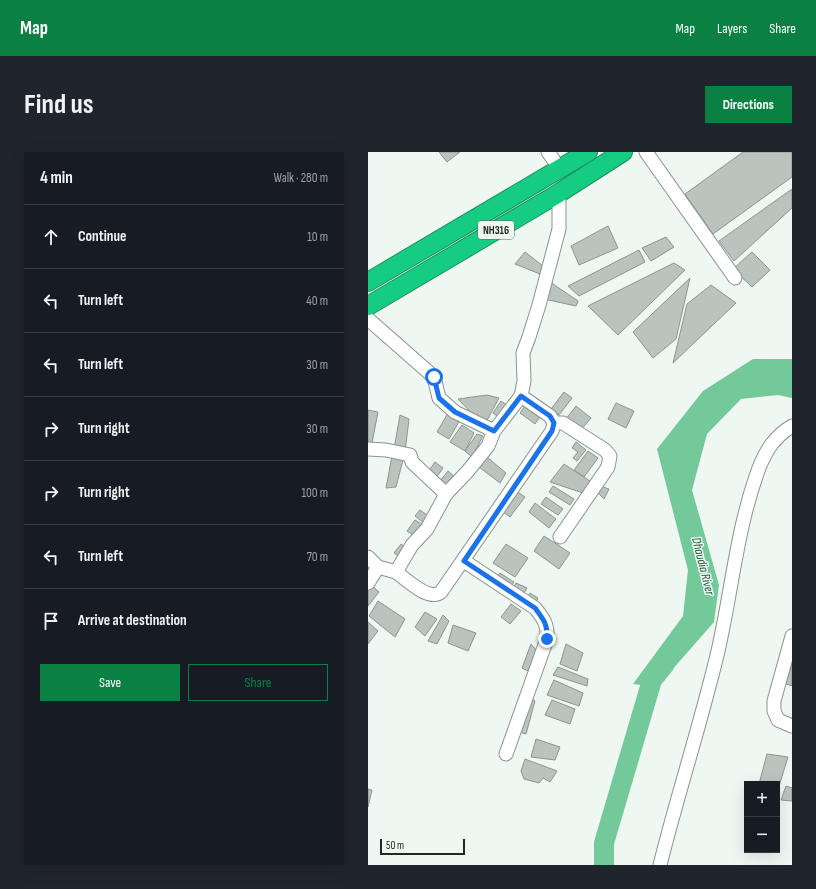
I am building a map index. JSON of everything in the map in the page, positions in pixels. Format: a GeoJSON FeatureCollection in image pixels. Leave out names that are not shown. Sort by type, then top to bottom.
{"type":"FeatureCollection","features":[{"type":"Feature","properties":{"kind":"highway","name":"NH316"},"geometry":{"type":"LineString","coordinates":[[368,282],[560,170],[588,152]]}},
{"type":"Feature","properties":{"kind":"highway","name":"NH316"},"geometry":{"type":"LineString","coordinates":[[368,306],[559,193],[622,152]]}},
{"type":"Feature","properties":{"kind":"street"},"geometry":{"type":"LineString","coordinates":[[548,152],[560,170]]}},
{"type":"Feature","properties":{"kind":"street"},"geometry":{"type":"LineString","coordinates":[[646,152],[735,278]]}},
{"type":"Feature","properties":{"kind":"street"},"geometry":{"type":"LineString","coordinates":[[396,572],[412,545],[427,529],[446,494],[467,472],[488,446],[494,431],[521,396],[524,381],[523,353],[530,337],[559,229],[559,193]]}},
{"type":"Feature","properties":{"kind":"street"},"geometry":{"type":"LineString","coordinates":[[368,319],[434,377],[439,398],[455,412],[494,431]]}},
{"type":"Feature","properties":{"kind":"street"},"geometry":{"type":"LineString","coordinates":[[368,557],[378,566],[396,572],[423,592],[432,596],[438,596],[464,561],[552,431],[554,423],[550,416],[521,396]]}},
{"type":"Feature","properties":{"kind":"street"},"geometry":{"type":"LineString","coordinates":[[554,423],[563,423],[605,450],[610,456],[608,467],[560,537]]}},
{"type":"Feature","properties":{"kind":"street"},"geometry":{"type":"LineString","coordinates":[[660,865],[718,651],[743,521],[749,498],[759,467],[767,451],[776,438],[792,426]]}},
{"type":"Feature","properties":{"kind":"street"},"geometry":{"type":"LineString","coordinates":[[368,449],[386,450],[410,455],[412,462],[446,494]]}},
{"type":"Feature","properties":{"kind":"street"},"geometry":{"type":"LineString","coordinates":[[464,561],[535,608],[544,619],[547,630],[547,639],[506,754]]}},
{"type":"Feature","properties":{"kind":"street"},"geometry":{"type":"LineString","coordinates":[[368,583],[378,566]]}},
{"type":"Feature","properties":{"kind":"street"},"geometry":{"type":"LineString","coordinates":[[792,636],[774,701],[774,712],[778,720],[792,726]]}},
{"type":"Feature","properties":{"kind":"water"},"geometry":{"type":"Polygon","coordinates":[[[753,359],[792,359],[792,398],[778,395],[741,399],[707,434],[692,490],[719,585],[714,622],[657,687],[633,684],[683,616],[688,570],[657,449],[703,391],[753,359]]]}},
{"type":"Feature","properties":{"kind":"building"},"geometry":{"type":"Polygon","coordinates":[[[439,152],[460,152],[447,162],[439,152]]]}},
{"type":"Feature","properties":{"kind":"building"},"geometry":{"type":"Polygon","coordinates":[[[743,152],[792,152],[792,177],[713,234],[685,194],[743,152]]]}},
{"type":"Feature","properties":{"kind":"building"},"geometry":{"type":"Polygon","coordinates":[[[792,189],[792,208],[734,261],[719,241],[792,189]]]}},
{"type":"Feature","properties":{"kind":"building"},"geometry":{"type":"Polygon","coordinates":[[[608,226],[618,248],[579,265],[571,246],[608,226]]]}},
{"type":"Feature","properties":{"kind":"building"},"geometry":{"type":"Polygon","coordinates":[[[666,237],[674,247],[651,261],[642,248],[666,237]]]}},
{"type":"Feature","properties":{"kind":"building"},"geometry":{"type":"Polygon","coordinates":[[[639,250],[645,262],[579,296],[568,286],[639,250]]]}},
{"type":"Feature","properties":{"kind":"building"},"geometry":{"type":"Polygon","coordinates":[[[525,252],[543,266],[540,274],[515,264],[525,252]]]}},
{"type":"Feature","properties":{"kind":"building"},"geometry":{"type":"Polygon","coordinates":[[[752,252],[770,270],[752,287],[733,269],[752,252]]]}},
{"type":"Feature","properties":{"kind":"building"},"geometry":{"type":"Polygon","coordinates":[[[674,263],[685,270],[618,335],[588,306],[674,263]]]}},
{"type":"Feature","properties":{"kind":"building"},"geometry":{"type":"Polygon","coordinates":[[[690,278],[676,339],[653,358],[633,332],[690,278]]]}},
{"type":"Feature","properties":{"kind":"building"},"geometry":{"type":"Polygon","coordinates":[[[550,282],[578,301],[576,306],[544,299],[550,282]]]}},
{"type":"Feature","properties":{"kind":"building"},"geometry":{"type":"Polygon","coordinates":[[[711,285],[736,303],[673,363],[687,304],[711,285]]]}},
{"type":"Feature","properties":{"kind":"building"},"geometry":{"type":"Polygon","coordinates":[[[564,392],[572,398],[559,415],[551,409],[564,392]]]}},
{"type":"Feature","properties":{"kind":"building"},"geometry":{"type":"Polygon","coordinates":[[[487,395],[499,398],[484,426],[458,399],[487,395]]]}},
{"type":"Feature","properties":{"kind":"building"},"geometry":{"type":"Polygon","coordinates":[[[501,401],[508,406],[500,418],[493,413],[501,401]]]}},
{"type":"Feature","properties":{"kind":"building"},"geometry":{"type":"Polygon","coordinates":[[[527,403],[542,414],[535,424],[520,413],[527,403]]]}},
{"type":"Feature","properties":{"kind":"building"},"geometry":{"type":"Polygon","coordinates":[[[616,403],[634,411],[626,428],[608,419],[616,403]]]}},
{"type":"Feature","properties":{"kind":"building"},"geometry":{"type":"Polygon","coordinates":[[[576,406],[591,418],[580,431],[566,419],[576,406]]]}},
{"type":"Feature","properties":{"kind":"building"},"geometry":{"type":"Polygon","coordinates":[[[368,410],[378,412],[371,448],[368,448],[368,410]]]}},
{"type":"Feature","properties":{"kind":"building"},"geometry":{"type":"Polygon","coordinates":[[[448,413],[460,420],[449,439],[437,432],[448,413]]]}},
{"type":"Feature","properties":{"kind":"building"},"geometry":{"type":"Polygon","coordinates":[[[400,415],[409,419],[405,452],[394,449],[400,415]]]}},
{"type":"Feature","properties":{"kind":"building"},"geometry":{"type":"Polygon","coordinates":[[[462,425],[474,433],[465,451],[450,442],[462,425]]]}},
{"type":"Feature","properties":{"kind":"building"},"geometry":{"type":"Polygon","coordinates":[[[477,434],[483,436],[472,457],[465,451],[477,434]]]}},
{"type":"Feature","properties":{"kind":"building"},"geometry":{"type":"Polygon","coordinates":[[[576,442],[586,450],[577,461],[573,458],[578,452],[572,448],[576,442]]]}},
{"type":"Feature","properties":{"kind":"building"},"geometry":{"type":"Polygon","coordinates":[[[588,451],[598,458],[584,477],[574,470],[588,451]]]}},
{"type":"Feature","properties":{"kind":"building"},"geometry":{"type":"Polygon","coordinates":[[[392,456],[404,456],[396,487],[386,488],[392,456]]]}},
{"type":"Feature","properties":{"kind":"building"},"geometry":{"type":"Polygon","coordinates":[[[487,457],[506,473],[500,483],[479,467],[487,457]]]}},
{"type":"Feature","properties":{"kind":"building"},"geometry":{"type":"Polygon","coordinates":[[[435,462],[443,468],[436,478],[428,472],[435,462]]]}},
{"type":"Feature","properties":{"kind":"building"},"geometry":{"type":"Polygon","coordinates":[[[564,464],[593,483],[583,493],[550,482],[564,464]]]}},
{"type":"Feature","properties":{"kind":"building"},"geometry":{"type":"Polygon","coordinates":[[[448,471],[456,478],[448,489],[439,482],[448,471]]]}},
{"type":"Feature","properties":{"kind":"building"},"geometry":{"type":"Polygon","coordinates":[[[553,486],[574,499],[570,505],[549,492],[553,486]]]}},
{"type":"Feature","properties":{"kind":"building"},"geometry":{"type":"Polygon","coordinates":[[[600,486],[609,489],[604,499],[597,492],[600,486]]]}},
{"type":"Feature","properties":{"kind":"building"},"geometry":{"type":"Polygon","coordinates":[[[516,491],[525,497],[510,517],[502,511],[516,491]]]}},
{"type":"Feature","properties":{"kind":"building"},"geometry":{"type":"Polygon","coordinates":[[[546,497],[563,509],[558,515],[541,504],[546,497]]]}},
{"type":"Feature","properties":{"kind":"building"},"geometry":{"type":"Polygon","coordinates":[[[535,503],[556,519],[549,528],[529,512],[535,503]]]}},
{"type":"Feature","properties":{"kind":"building"},"geometry":{"type":"Polygon","coordinates":[[[420,510],[430,517],[425,524],[415,516],[420,510]]]}},
{"type":"Feature","properties":{"kind":"building"},"geometry":{"type":"Polygon","coordinates":[[[415,520],[425,526],[417,538],[407,531],[415,520]]]}},
{"type":"Feature","properties":{"kind":"building"},"geometry":{"type":"Polygon","coordinates":[[[544,536],[570,553],[559,569],[534,551],[544,536]]]}},
{"type":"Feature","properties":{"kind":"building"},"geometry":{"type":"Polygon","coordinates":[[[401,544],[408,550],[401,558],[394,553],[401,544]]]}},
{"type":"Feature","properties":{"kind":"building"},"geometry":{"type":"Polygon","coordinates":[[[506,544],[528,558],[515,577],[493,563],[506,544]]]}},
{"type":"Feature","properties":{"kind":"building"},"geometry":{"type":"Polygon","coordinates":[[[500,573],[514,582],[508,591],[494,581],[500,573]]]}},
{"type":"Feature","properties":{"kind":"building"},"geometry":{"type":"Polygon","coordinates":[[[368,582],[379,592],[368,606],[368,582]]]}},
{"type":"Feature","properties":{"kind":"building"},"geometry":{"type":"Polygon","coordinates":[[[516,583],[527,588],[523,595],[512,590],[516,583]]]}},
{"type":"Feature","properties":{"kind":"building"},"geometry":{"type":"Polygon","coordinates":[[[530,593],[538,598],[533,607],[525,602],[530,593]]]}},
{"type":"Feature","properties":{"kind":"building"},"geometry":{"type":"Polygon","coordinates":[[[378,601],[405,619],[395,637],[369,616],[378,601]]]}},
{"type":"Feature","properties":{"kind":"building"},"geometry":{"type":"Polygon","coordinates":[[[511,604],[521,611],[510,624],[501,617],[511,604]]]}},
{"type":"Feature","properties":{"kind":"building"},"geometry":{"type":"Polygon","coordinates":[[[425,612],[437,619],[425,636],[415,627],[425,612]]]}},
{"type":"Feature","properties":{"kind":"building"},"geometry":{"type":"Polygon","coordinates":[[[443,615],[449,621],[437,644],[428,641],[443,615]]]}},
{"type":"Feature","properties":{"kind":"building"},"geometry":{"type":"Polygon","coordinates":[[[368,622],[378,631],[368,644],[368,622]]]}},
{"type":"Feature","properties":{"kind":"building"},"geometry":{"type":"Polygon","coordinates":[[[453,625],[476,633],[468,651],[448,643],[453,625]]]}},
{"type":"Feature","properties":{"kind":"building"},"geometry":{"type":"Polygon","coordinates":[[[531,644],[538,652],[530,672],[522,668],[531,644]]]}},
{"type":"Feature","properties":{"kind":"building"},"geometry":{"type":"Polygon","coordinates":[[[566,644],[583,653],[577,671],[560,664],[566,644]]]}},
{"type":"Feature","properties":{"kind":"building"},"geometry":{"type":"Polygon","coordinates":[[[792,663],[792,686],[786,684],[792,663]]]}},
{"type":"Feature","properties":{"kind":"building"},"geometry":{"type":"Polygon","coordinates":[[[558,667],[588,679],[587,686],[553,675],[558,667]]]}},
{"type":"Feature","properties":{"kind":"building"},"geometry":{"type":"Polygon","coordinates":[[[554,680],[583,693],[579,706],[547,695],[554,680]]]}},
{"type":"Feature","properties":{"kind":"building"},"geometry":{"type":"Polygon","coordinates":[[[530,698],[535,701],[526,734],[519,732],[530,698]]]}},
{"type":"Feature","properties":{"kind":"building"},"geometry":{"type":"Polygon","coordinates":[[[552,700],[575,709],[570,724],[545,715],[552,700]]]}},
{"type":"Feature","properties":{"kind":"building"},"geometry":{"type":"Polygon","coordinates":[[[536,739],[560,747],[555,760],[531,757],[536,739]]]}},
{"type":"Feature","properties":{"kind":"building"},"geometry":{"type":"Polygon","coordinates":[[[767,754],[788,757],[780,783],[780,781],[760,781],[767,754]]]}},
{"type":"Feature","properties":{"kind":"building"},"geometry":{"type":"Polygon","coordinates":[[[525,759],[557,771],[550,782],[543,778],[539,783],[524,779],[521,771],[525,759]]]}},
{"type":"Feature","properties":{"kind":"building"},"geometry":{"type":"Polygon","coordinates":[[[786,786],[792,788],[792,801],[781,800],[786,786]]]}},
{"type":"Feature","properties":{"kind":"building"},"geometry":{"type":"Polygon","coordinates":[[[368,789],[372,790],[368,807],[368,789]]]}},
{"type":"Feature","properties":{"kind":"waterway","name":"Dhaudia River"},"geometry":{"type":"LineString","coordinates":[[604,865],[604,843],[652,680],[665,664]]}},
{"type":"Feature","properties":{"kind":"route"},"geometry":{"type":"LineString","coordinates":[[434,377],[439,398],[455,412],[494,431],[521,396],[550,416],[554,423],[552,431],[464,561],[535,608],[544,619],[547,630],[547,639]]}}]}
